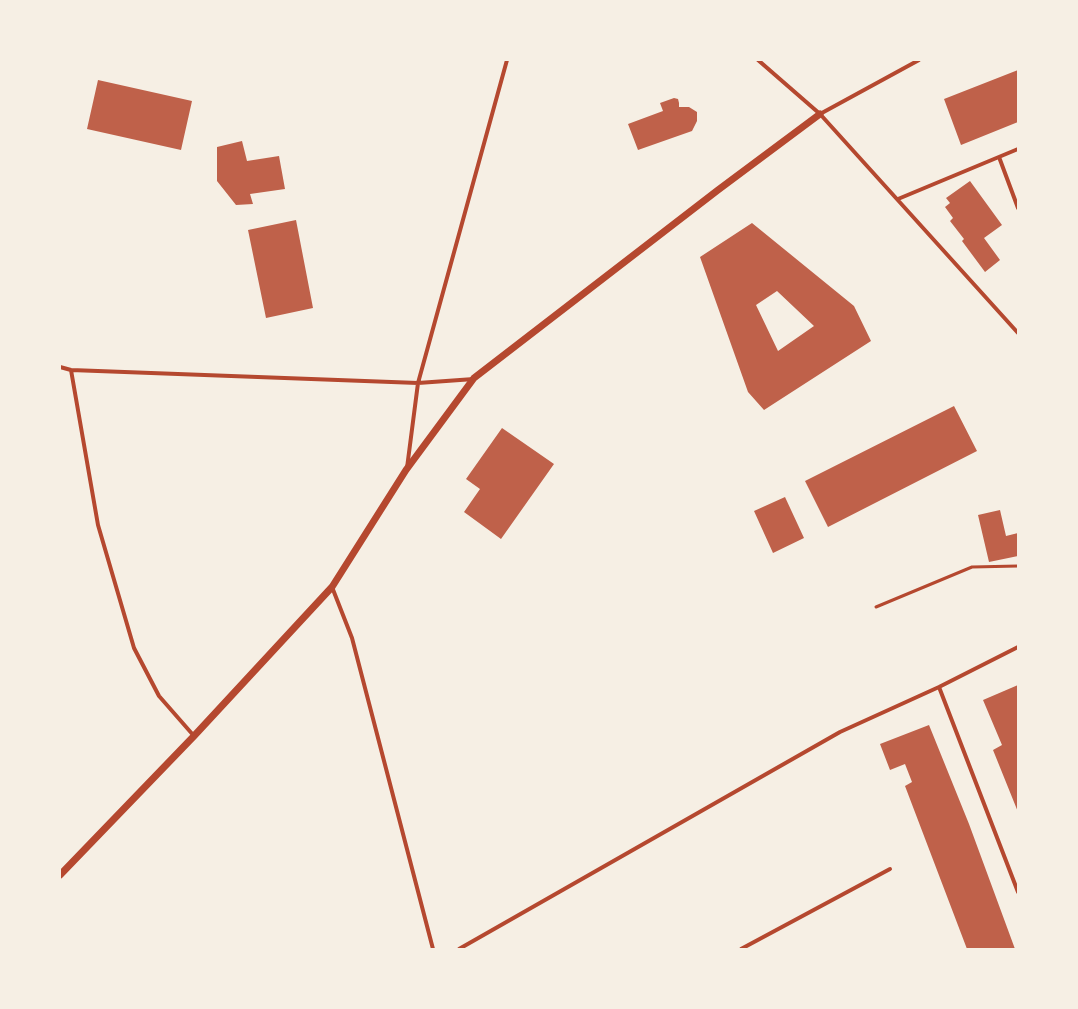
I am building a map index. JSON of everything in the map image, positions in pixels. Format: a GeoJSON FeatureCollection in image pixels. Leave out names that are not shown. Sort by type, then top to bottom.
{"type":"FeatureCollection","features":[{"type":"Feature","properties":{"kind":"street"},"geometry":{"type":"LineString","coordinates":[[406,470],[418,384],[507,60]]}},
{"type":"Feature","properties":{"kind":"street"},"geometry":{"type":"LineString","coordinates":[[758,60],[820,114],[1018,333]]}},
{"type":"Feature","properties":{"kind":"street"},"geometry":{"type":"LineString","coordinates":[[60,875],[194,736],[332,587],[406,470],[474,378],[718,190],[820,114],[919,60]]}},
{"type":"Feature","properties":{"kind":"street"},"geometry":{"type":"LineString","coordinates":[[898,199],[1018,149]]}},
{"type":"Feature","properties":{"kind":"street"},"geometry":{"type":"LineString","coordinates":[[999,157],[1018,208]]}},
{"type":"Feature","properties":{"kind":"street"},"geometry":{"type":"LineString","coordinates":[[60,367],[71,370],[418,384],[474,378]]}},
{"type":"Feature","properties":{"kind":"street"},"geometry":{"type":"LineString","coordinates":[[71,370],[98,526],[134,648],[159,696],[194,736]]}},
{"type":"Feature","properties":{"kind":"street"},"geometry":{"type":"LineString","coordinates":[[332,587],[352,638],[433,949]]}},
{"type":"Feature","properties":{"kind":"street"},"geometry":{"type":"LineString","coordinates":[[459,949],[840,732],[939,687],[1018,646]]}},
{"type":"Feature","properties":{"kind":"street"},"geometry":{"type":"LineString","coordinates":[[939,687],[1018,892]]}},
{"type":"Feature","properties":{"kind":"street"},"geometry":{"type":"LineString","coordinates":[[741,949],[890,869]]}},
{"type":"Feature","properties":{"kind":"lane"},"geometry":{"type":"LineString","coordinates":[[876,607],[972,567],[1018,566]]}},
{"type":"Feature","properties":{"kind":"building"},"geometry":{"type":"Polygon","coordinates":[[[1018,70],[1018,122],[961,145],[944,99],[1018,70]]]}},
{"type":"Feature","properties":{"kind":"building"},"geometry":{"type":"Polygon","coordinates":[[[98,80],[192,101],[181,150],[87,129],[98,80]]]}},
{"type":"Feature","properties":{"kind":"building"},"geometry":{"type":"Polygon","coordinates":[[[674,98],[678,99],[679,107],[689,107],[697,112],[697,121],[692,131],[638,150],[628,124],[663,111],[660,103],[674,98]]]}},
{"type":"Feature","properties":{"kind":"building"},"geometry":{"type":"Polygon","coordinates":[[[242,141],[247,161],[279,156],[285,189],[250,194],[253,204],[236,205],[217,181],[217,147],[242,141]]]}},
{"type":"Feature","properties":{"kind":"building"},"geometry":{"type":"Polygon","coordinates":[[[970,181],[1002,225],[984,238],[1000,260],[985,272],[962,241],[964,239],[950,221],[953,218],[945,207],[950,203],[946,198],[970,181]]]}},
{"type":"Feature","properties":{"kind":"building"},"geometry":{"type":"Polygon","coordinates":[[[296,220],[313,308],[266,318],[248,230],[296,220]]]}},
{"type":"Feature","properties":{"kind":"building"},"geometry":{"type":"Polygon","coordinates":[[[752,223],[854,306],[871,341],[764,410],[748,392],[700,257],[752,223]],[[777,291],[756,305],[778,351],[814,326],[777,291]]]}},
{"type":"Feature","properties":{"kind":"building"},"geometry":{"type":"Polygon","coordinates":[[[954,406],[977,451],[828,527],[805,481],[954,406]]]}},
{"type":"Feature","properties":{"kind":"building"},"geometry":{"type":"Polygon","coordinates":[[[502,428],[554,464],[501,539],[464,512],[480,489],[466,479],[502,428]]]}},
{"type":"Feature","properties":{"kind":"building"},"geometry":{"type":"Polygon","coordinates":[[[785,497],[804,538],[773,553],[754,511],[785,497]]]}},
{"type":"Feature","properties":{"kind":"building"},"geometry":{"type":"Polygon","coordinates":[[[1000,510],[1006,536],[1018,533],[1018,556],[989,562],[978,515],[1000,510]]]}},
{"type":"Feature","properties":{"kind":"building"},"geometry":{"type":"Polygon","coordinates":[[[1018,685],[1018,812],[993,750],[1002,745],[983,700],[1018,685]]]}},
{"type":"Feature","properties":{"kind":"building"},"geometry":{"type":"Polygon","coordinates":[[[929,725],[969,824],[1015,949],[967,949],[905,786],[912,782],[905,764],[890,770],[880,744],[929,725]]]}}]}
